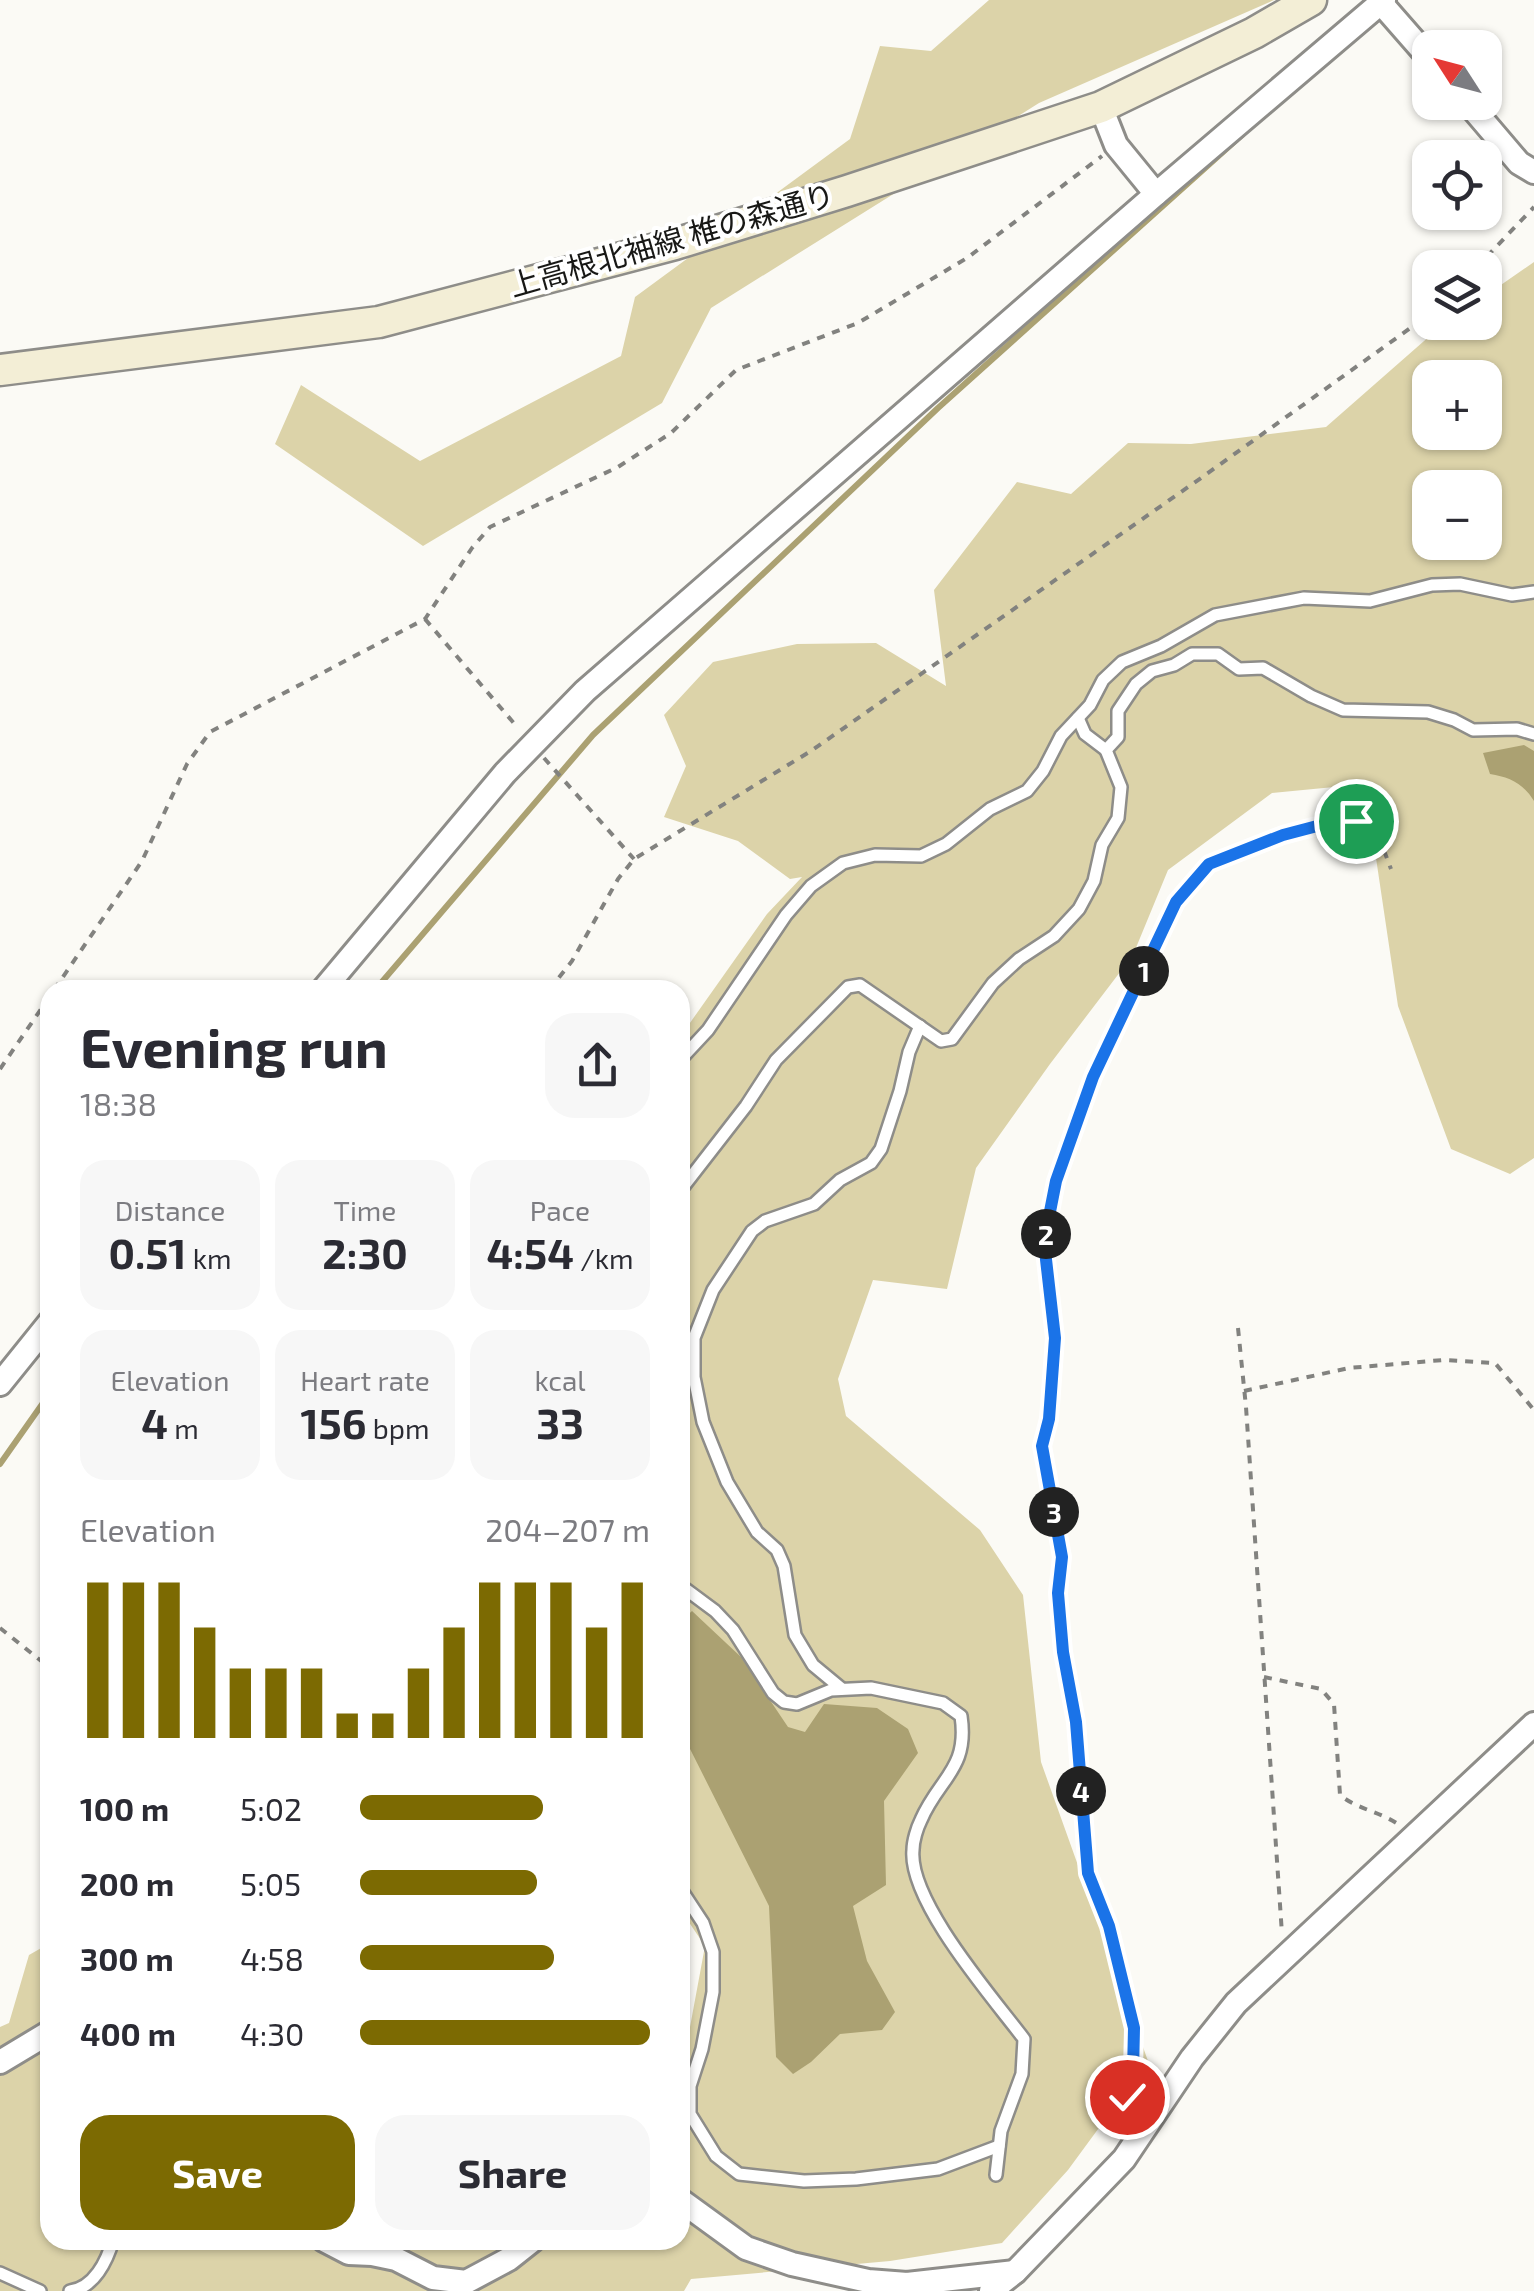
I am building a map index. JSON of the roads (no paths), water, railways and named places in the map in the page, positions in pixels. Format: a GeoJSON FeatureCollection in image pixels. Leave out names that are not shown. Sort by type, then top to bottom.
{"type":"FeatureCollection","features":[{"type":"Feature","properties":{"kind":"main road","name":"上高根北袖線 椎の森通り"},"geometry":{"type":"LineString","coordinates":[[0,370],[379,322],[675,244],[847,192],[1101,106],[1254,33],[1311,0]]}},
{"type":"Feature","properties":{"kind":"street"},"geometry":{"type":"LineString","coordinates":[[330,980],[504,773],[585,691],[1383,1],[1412,37]]}},
{"type":"Feature","properties":{"kind":"street"},"geometry":{"type":"LineString","coordinates":[[1101,106],[1116,145],[1156,194]]}},
{"type":"Feature","properties":{"kind":"street"},"geometry":{"type":"LineString","coordinates":[[1482,120],[1518,163],[1534,172]]}},
{"type":"Feature","properties":{"kind":"street"},"geometry":{"type":"LineString","coordinates":[[0,1384],[40,1334]]}},
{"type":"Feature","properties":{"kind":"street"},"geometry":{"type":"LineString","coordinates":[[992,2291],[1124,2158],[1192,2058],[1236,2003],[1534,1724]]}},
{"type":"Feature","properties":{"kind":"street"},"geometry":{"type":"LineString","coordinates":[[0,2062],[40,2038]]}},
{"type":"Feature","properties":{"kind":"street"},"geometry":{"type":"LineString","coordinates":[[690,2207],[746,2248],[792,2264],[868,2282],[907,2284],[1015,2272]]}},
{"type":"Feature","properties":{"kind":"street"},"geometry":{"type":"LineString","coordinates":[[344,2250],[396,2259],[433,2278],[466,2282],[520,2250]]}},
{"type":"Feature","properties":{"kind":"lane"},"geometry":{"type":"LineString","coordinates":[[690,1049],[708,1030],[810,886],[843,864],[875,855],[922,856],[946,844],[990,809],[1026,791],[1043,771],[1061,736],[1122,662],[1161,646],[1214,615],[1304,598],[1370,600],[1432,585],[1460,584],[1512,595],[1534,592]]}},
{"type":"Feature","properties":{"kind":"lane"},"geometry":{"type":"LineString","coordinates":[[1106,750],[1118,737],[1118,711],[1136,684],[1152,671],[1174,665],[1192,654],[1218,654],[1239,668],[1263,668],[1343,710],[1428,712],[1473,730],[1516,729],[1534,734]]}},
{"type":"Feature","properties":{"kind":"lane"},"geometry":{"type":"LineString","coordinates":[[690,1178],[776,1060],[848,987],[860,985],[941,1041],[952,1039],[994,983],[1018,959],[1054,936],[1079,909],[1094,882],[1102,844],[1118,818],[1120,786],[1106,750],[1085,734],[1078,718]]}},
{"type":"Feature","properties":{"kind":"lane"},"geometry":{"type":"LineString","coordinates":[[842,1689],[813,1665],[795,1635],[784,1566],[777,1550],[757,1532],[726,1482],[703,1422],[694,1378],[694,1338],[712,1290],[752,1231],[765,1221],[814,1204],[840,1180],[871,1163],[881,1148],[920,1026]]}},
{"type":"Feature","properties":{"kind":"lane"},"geometry":{"type":"LineString","coordinates":[[690,1592],[732,1630],[773,1693],[784,1702],[797,1704],[831,1690],[870,1688],[943,1703],[960,1716],[964,1735],[958,1761],[921,1820],[912,1852],[921,1891],[944,1930],[1024,2039],[1022,2074],[1001,2131],[996,2175]]}},
{"type":"Feature","properties":{"kind":"lane"},"geometry":{"type":"LineString","coordinates":[[690,1903],[703,1923],[713,1952],[713,1992],[690,2086]]}},
{"type":"Feature","properties":{"kind":"lane"},"geometry":{"type":"LineString","coordinates":[[690,2121],[716,2156],[739,2174],[804,2181],[856,2180],[938,2168],[999,2146]]}},
{"type":"Feature","properties":{"kind":"lane"},"geometry":{"type":"LineString","coordinates":[[70,2291],[78,2290],[106,2264],[110,2250]]}},
{"type":"Feature","properties":{"kind":"lane"},"geometry":{"type":"LineString","coordinates":[[0,2273],[40,2291]]}},
{"type":"Feature","properties":{"kind":"lane"},"geometry":{"type":"LineString","coordinates":[[94,2291],[95,2274]]}},
{"type":"Feature","properties":{"kind":"waterway"},"geometry":{"type":"LineString","coordinates":[[384,980],[593,735],[938,408],[1243,134]]}},
{"type":"Feature","properties":{"kind":"waterway"},"geometry":{"type":"LineString","coordinates":[[0,1464],[40,1407]]}}]}
